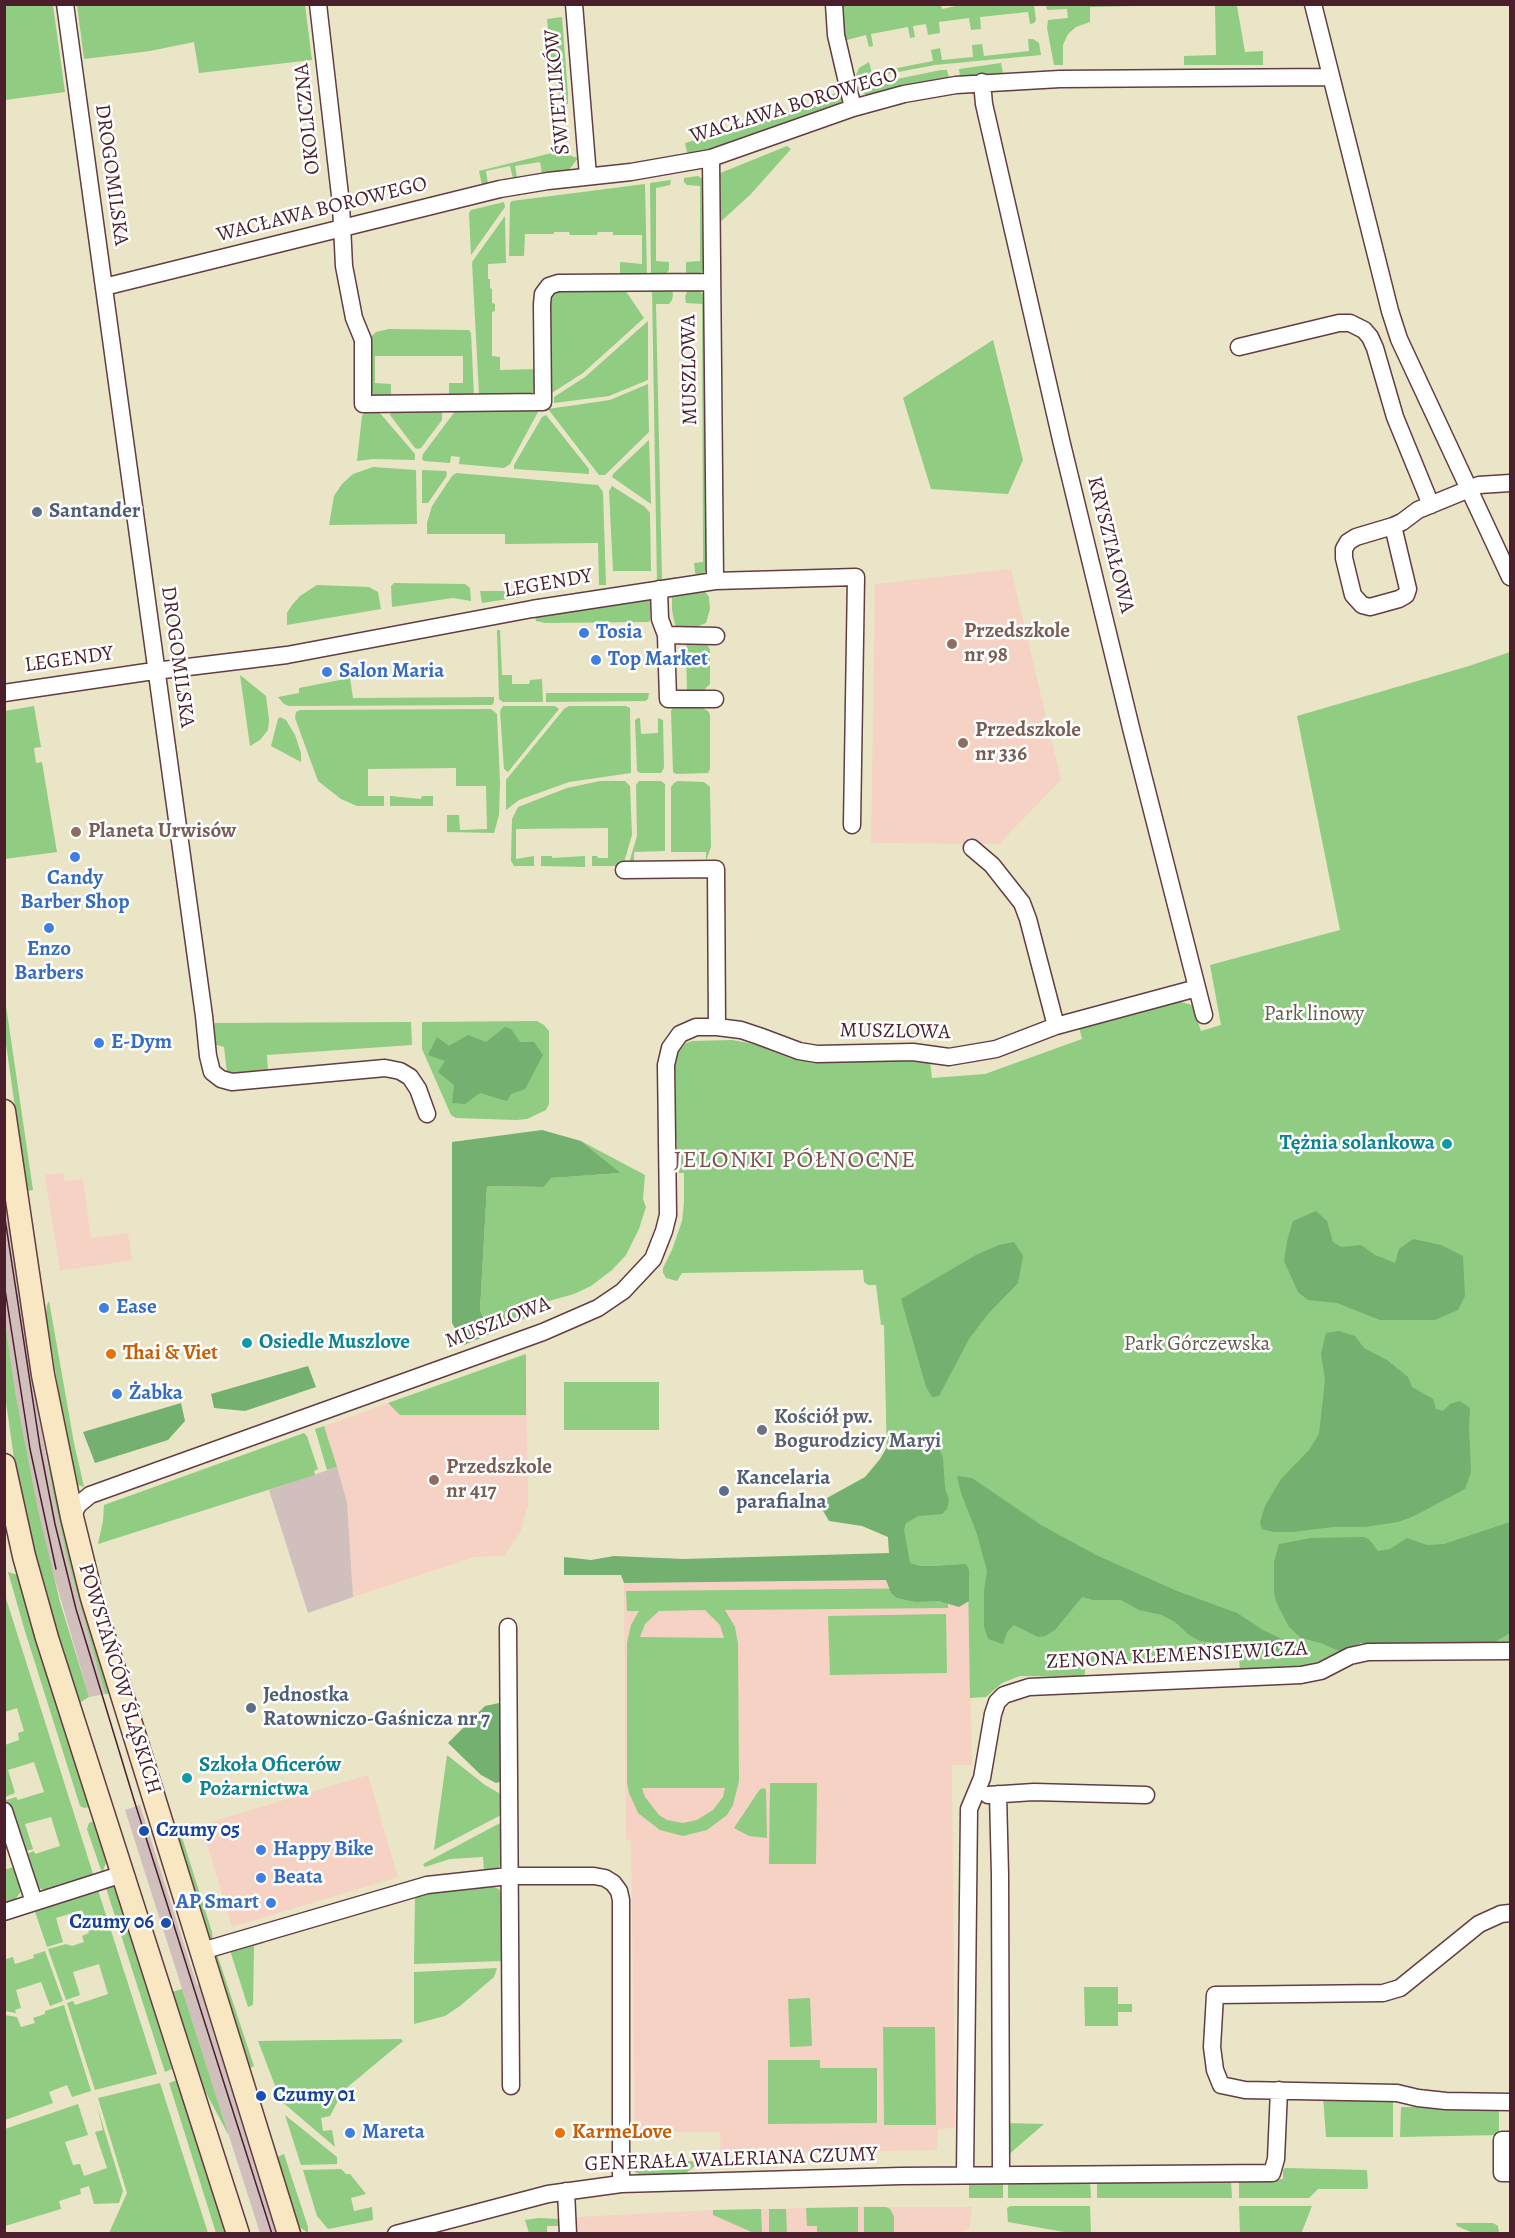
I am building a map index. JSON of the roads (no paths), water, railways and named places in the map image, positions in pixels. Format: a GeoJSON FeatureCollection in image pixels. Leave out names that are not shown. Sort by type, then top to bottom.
{"type":"FeatureCollection","features":[{"type":"Feature","properties":{"kind":"main road","name":"POWSTAŃCÓW ŚLĄSKICH"},"geometry":{"type":"LineString","coordinates":[[4,1111],[43,1375],[63,1479],[92,1598],[289,2234]]}},
{"type":"Feature","properties":{"kind":"main road"},"geometry":{"type":"LineString","coordinates":[[4,1465],[24,1556],[47,1638],[238,2234]]}},
{"type":"Feature","properties":{"kind":"street","name":"DROGOMILSKA"},"geometry":{"type":"LineString","coordinates":[[64,4],[212,1072],[221,1079],[232,1082],[385,1068],[400,1071],[410,1077],[427,1114]]}},
{"type":"Feature","properties":{"kind":"street","name":"OKOLICZNA"},"geometry":{"type":"LineString","coordinates":[[318,4],[343,229],[341,245],[354,318],[363,340],[363,404],[543,402],[542,304],[543,294],[549,286],[558,283],[711,282]]}},
{"type":"Feature","properties":{"kind":"street","name":"ŚWIETLIKÓW"},"geometry":{"type":"LineString","coordinates":[[574,4],[588,176]]}},
{"type":"Feature","properties":{"kind":"street"},"geometry":{"type":"LineString","coordinates":[[834,4],[836,35],[853,108]]}},
{"type":"Feature","properties":{"kind":"street"},"geometry":{"type":"LineString","coordinates":[[1313,4],[1399,339],[1510,578]]}},
{"type":"Feature","properties":{"kind":"street","name":"WACŁAWA BOROWEGO"},"geometry":{"type":"LineString","coordinates":[[104,287],[500,189],[631,172],[711,158],[853,108],[904,94],[982,82],[1060,79],[1330,77]]}},
{"type":"Feature","properties":{"kind":"street","name":"KRYSZTAŁOWA"},"geometry":{"type":"LineString","coordinates":[[982,82],[987,115],[1062,444],[1204,1015]]}},
{"type":"Feature","properties":{"kind":"street","name":"MUSZLOWA"},"geometry":{"type":"LineString","coordinates":[[711,158],[716,581]]}},
{"type":"Feature","properties":{"kind":"street"},"geometry":{"type":"LineString","coordinates":[[1239,347],[1339,323],[1350,323],[1364,330],[1371,338],[1375,348],[1395,417],[1431,504]]}},
{"type":"Feature","properties":{"kind":"street"},"geometry":{"type":"LineString","coordinates":[[1393,526],[1408,581],[1406,595],[1400,599],[1370,607],[1362,605],[1353,595],[1344,558],[1344,549],[1348,542],[1356,537],[1393,526],[1418,510],[1479,485],[1510,483]]}},
{"type":"Feature","properties":{"kind":"street","name":"LEGENDY"},"geometry":{"type":"LineString","coordinates":[[4,693],[287,654],[532,609],[716,581],[856,577],[852,825]]}},
{"type":"Feature","properties":{"kind":"street"},"geometry":{"type":"LineString","coordinates":[[660,589],[660,619],[666,636],[668,699],[715,699]]}},
{"type":"Feature","properties":{"kind":"street"},"geometry":{"type":"LineString","coordinates":[[666,636],[716,636]]}},
{"type":"Feature","properties":{"kind":"street"},"geometry":{"type":"LineString","coordinates":[[972,848],[992,865],[1022,903],[1054,1018]]}},
{"type":"Feature","properties":{"kind":"street"},"geometry":{"type":"LineString","coordinates":[[624,870],[716,869],[717,1028]]}},
{"type":"Feature","properties":{"kind":"street","name":"MUSZLOWA"},"geometry":{"type":"LineString","coordinates":[[90,1495],[543,1332],[598,1308],[623,1291],[653,1259],[668,1215],[666,1065],[669,1048],[680,1034],[696,1027],[741,1030],[799,1051],[817,1054],[913,1053],[949,1057],[996,1049],[1054,1018],[1197,988]]}},
{"type":"Feature","properties":{"kind":"street"},"geometry":{"type":"LineString","coordinates":[[63,1479],[76,1493],[90,1495]]}},
{"type":"Feature","properties":{"kind":"street"},"geometry":{"type":"LineString","coordinates":[[72,1517],[78,1505],[90,1495]]}},
{"type":"Feature","properties":{"kind":"street"},"geometry":{"type":"LineString","coordinates":[[508,1628],[511,2086]]}},
{"type":"Feature","properties":{"kind":"street","name":"ZENONA KLEMENSIEWICZA"},"geometry":{"type":"LineString","coordinates":[[974,1796],[982,1778],[985,1753],[997,1702],[1004,1695],[1029,1687],[1301,1674],[1321,1671],[1350,1656],[1368,1652],[1510,1651]]}},
{"type":"Feature","properties":{"kind":"street"},"geometry":{"type":"LineString","coordinates":[[965,2175],[969,1809],[974,1796],[1034,1792],[1146,1795]]}},
{"type":"Feature","properties":{"kind":"street"},"geometry":{"type":"LineString","coordinates":[[998,1794],[1000,2175]]}},
{"type":"Feature","properties":{"kind":"street"},"geometry":{"type":"LineString","coordinates":[[4,1811],[34,1902]]}},
{"type":"Feature","properties":{"kind":"street"},"geometry":{"type":"LineString","coordinates":[[4,1911],[123,1874]]}},
{"type":"Feature","properties":{"kind":"street"},"geometry":{"type":"LineString","coordinates":[[202,1951],[411,1888],[509,1876],[605,1878],[619,1891],[621,1900],[621,2184]]}},
{"type":"Feature","properties":{"kind":"street"},"geometry":{"type":"LineString","coordinates":[[1510,1913],[1501,1914],[1479,1924],[1400,1988],[1383,1993],[1215,1995],[1212,2047],[1215,2070],[1221,2085],[1245,2090],[1397,2093],[1446,2101],[1510,2102]]}},
{"type":"Feature","properties":{"kind":"street","name":"GENERAŁA WALERIANA CZUMY"},"geometry":{"type":"LineString","coordinates":[[396,2234],[566,2191],[621,2184],[965,2175],[1272,2173],[1276,2159],[1279,2090]]}},
{"type":"Feature","properties":{"kind":"street"},"geometry":{"type":"LineString","coordinates":[[1510,2140],[1502,2140],[1502,2173],[1510,2173]]}},
{"type":"Feature","properties":{"kind":"street"},"geometry":{"type":"LineString","coordinates":[[566,2191],[568,2234]]}},
{"type":"Feature","properties":{"kind":"tram line"},"geometry":{"type":"LineString","coordinates":[[4,1212],[40,1447],[55,1524],[76,1609],[134,1800],[272,2234]]}},
{"type":"Feature","properties":{"kind":"tram line"},"geometry":{"type":"LineString","coordinates":[[4,1283],[30,1449],[56,1569]]}},
{"type":"Feature","properties":{"kind":"place","name":"Santander"},"geometry":{"type":"Point","coordinates":[37,512]}},
{"type":"Feature","properties":{"kind":"place","name":"Tosia"},"geometry":{"type":"Point","coordinates":[584,633]}},
{"type":"Feature","properties":{"kind":"place","name":"Przedszkole nr 98"},"geometry":{"type":"Point","coordinates":[952,644]}},
{"type":"Feature","properties":{"kind":"place","name":"Top Market"},"geometry":{"type":"Point","coordinates":[596,660]}},
{"type":"Feature","properties":{"kind":"place","name":"Salon Maria"},"geometry":{"type":"Point","coordinates":[327,672]}},
{"type":"Feature","properties":{"kind":"place","name":"Przedszkole nr 336"},"geometry":{"type":"Point","coordinates":[963,743]}},
{"type":"Feature","properties":{"kind":"place","name":"Planeta Urwisów"},"geometry":{"type":"Point","coordinates":[76,832]}},
{"type":"Feature","properties":{"kind":"place","name":"Candy Barber Shop"},"geometry":{"type":"Point","coordinates":[75,857]}},
{"type":"Feature","properties":{"kind":"place","name":"Enzo Barbers"},"geometry":{"type":"Point","coordinates":[49,928]}},
{"type":"Feature","properties":{"kind":"place","name":"E-Dym"},"geometry":{"type":"Point","coordinates":[99,1043]}},
{"type":"Feature","properties":{"kind":"place","name":"Tężnia solankowa"},"geometry":{"type":"Point","coordinates":[1447,1144]}},
{"type":"Feature","properties":{"kind":"place","name":"Ease"},"geometry":{"type":"Point","coordinates":[104,1308]}},
{"type":"Feature","properties":{"kind":"place","name":"Osiedle Muszlove"},"geometry":{"type":"Point","coordinates":[247,1343]}},
{"type":"Feature","properties":{"kind":"place","name":"Thai & Viet"},"geometry":{"type":"Point","coordinates":[111,1354]}},
{"type":"Feature","properties":{"kind":"place","name":"Żabka"},"geometry":{"type":"Point","coordinates":[117,1394]}},
{"type":"Feature","properties":{"kind":"place","name":"Kościół pw. Bogurodzicy Maryi"},"geometry":{"type":"Point","coordinates":[762,1430]}},
{"type":"Feature","properties":{"kind":"place","name":"Przedszkole nr 417"},"geometry":{"type":"Point","coordinates":[434,1480]}},
{"type":"Feature","properties":{"kind":"place","name":"Kancelaria parafialna"},"geometry":{"type":"Point","coordinates":[724,1491]}},
{"type":"Feature","properties":{"kind":"place","name":"Jednostka Ratowniczo-Gaśnicza nr 7"},"geometry":{"type":"Point","coordinates":[251,1708]}},
{"type":"Feature","properties":{"kind":"place","name":"Szkoła Oficerów Pożarnictwa"},"geometry":{"type":"Point","coordinates":[187,1778]}},
{"type":"Feature","properties":{"kind":"place","name":"Czumy 05"},"geometry":{"type":"Point","coordinates":[144,1831]}},
{"type":"Feature","properties":{"kind":"place","name":"Happy Bike"},"geometry":{"type":"Point","coordinates":[261,1850]}},
{"type":"Feature","properties":{"kind":"place","name":"Beata"},"geometry":{"type":"Point","coordinates":[261,1878]}},
{"type":"Feature","properties":{"kind":"place","name":"AP Smart"},"geometry":{"type":"Point","coordinates":[271,1903]}},
{"type":"Feature","properties":{"kind":"place","name":"Czumy 06"},"geometry":{"type":"Point","coordinates":[166,1923]}},
{"type":"Feature","properties":{"kind":"place","name":"Czumy 01"},"geometry":{"type":"Point","coordinates":[261,2096]}},
{"type":"Feature","properties":{"kind":"place","name":"Mareta"},"geometry":{"type":"Point","coordinates":[350,2133]}},
{"type":"Feature","properties":{"kind":"place","name":"KarmeLove"},"geometry":{"type":"Point","coordinates":[560,2133]}},
{"type":"Feature","properties":{"kind":"district","name":"JELONKI PÓŁNOCNE"},"geometry":{"type":"Point","coordinates":[795,1161]}},
{"type":"Feature","properties":{"kind":"park label","name":"Park linowy"},"geometry":{"type":"Point","coordinates":[1314,1015]}},
{"type":"Feature","properties":{"kind":"park label","name":"Park Górczewska"},"geometry":{"type":"Point","coordinates":[1197,1345]}}]}
